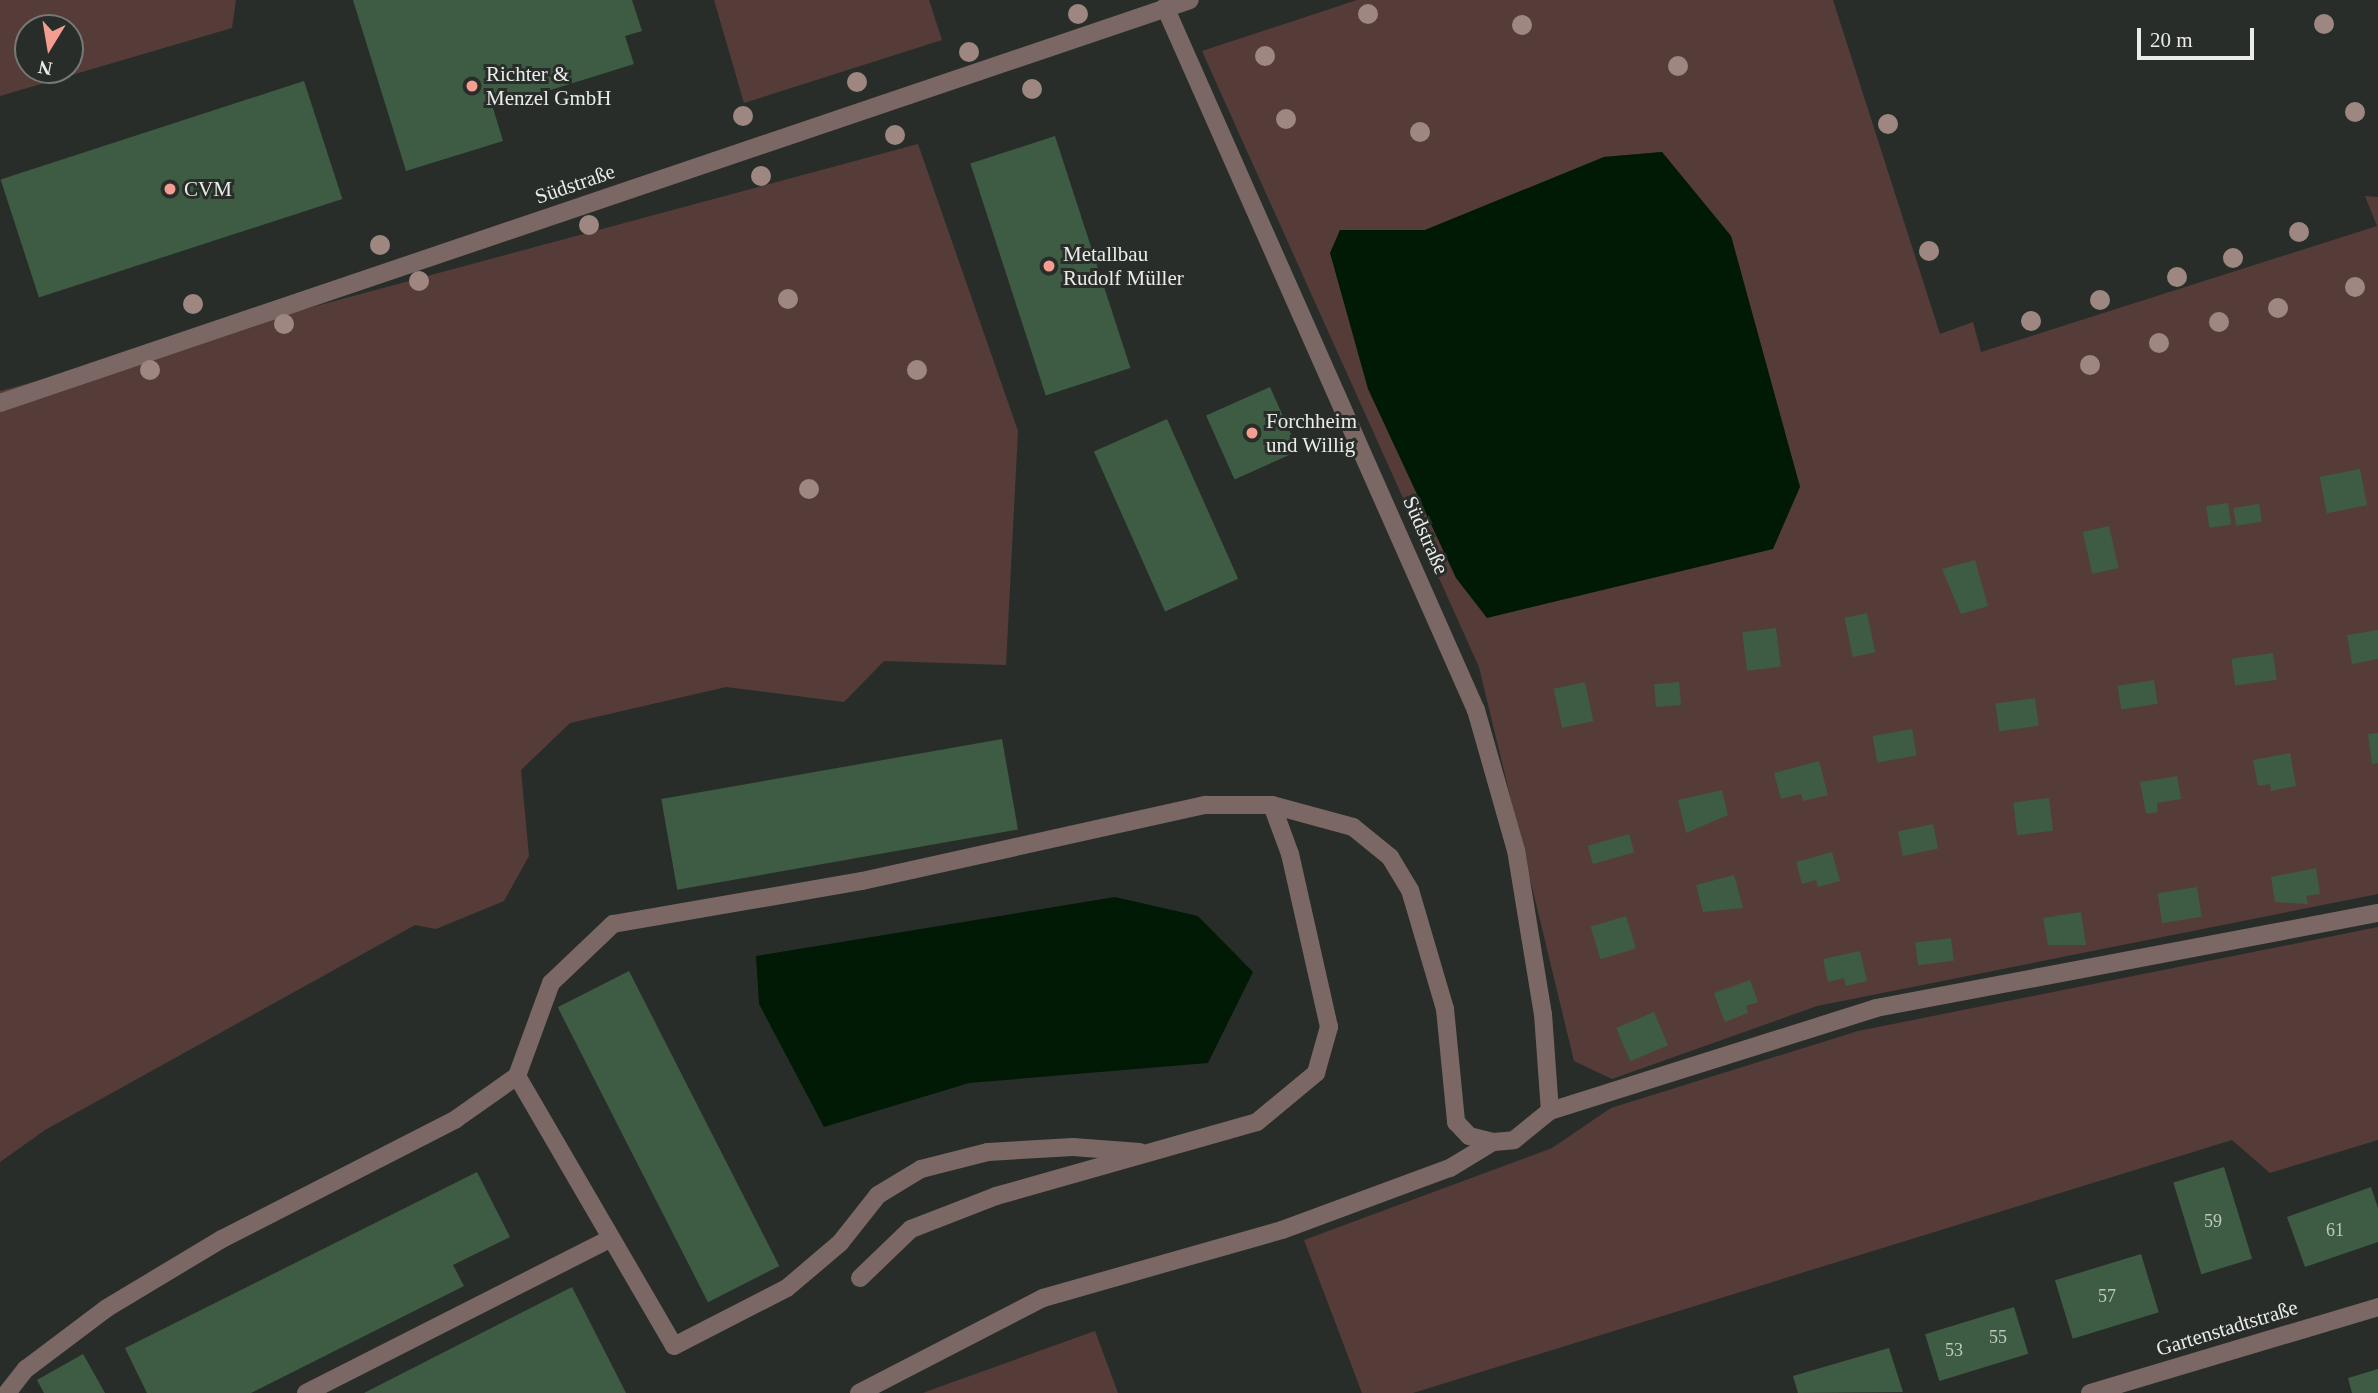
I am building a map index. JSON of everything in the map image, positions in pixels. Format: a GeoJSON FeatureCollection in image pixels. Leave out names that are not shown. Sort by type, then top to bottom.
{"type":"FeatureCollection","features":[{"type":"Feature","properties":{"kind":"street","name":"Südstraße"},"geometry":{"type":"LineString","coordinates":[[0,403],[1190,0]]}},
{"type":"Feature","properties":{"kind":"street","name":"Südstraße"},"geometry":{"type":"LineString","coordinates":[[1165,7],[1476,710],[1516,850],[1542,1014],[1549,1111]]}},
{"type":"Feature","properties":{"kind":"street"},"geometry":{"type":"LineString","coordinates":[[7,1393],[26,1369],[107,1308],[222,1239],[456,1119],[517,1076],[551,983],[613,924],[862,881],[1206,805],[1272,805],[1353,827],[1390,857],[1410,890],[1445,1009],[1456,1122],[1469,1136],[1493,1142],[1514,1140],[1549,1111],[1876,1008],[2378,913]]}},
{"type":"Feature","properties":{"kind":"street"},"geometry":{"type":"LineString","coordinates":[[860,1278],[911,1229],[996,1196],[1140,1152],[1257,1122],[1316,1073],[1329,1027],[1290,854],[1272,805]]}},
{"type":"Feature","properties":{"kind":"street"},"geometry":{"type":"LineString","coordinates":[[517,1076],[674,1346],[788,1288],[840,1242],[878,1195],[921,1169],[988,1152],[1073,1147],[1140,1152]]}},
{"type":"Feature","properties":{"kind":"street"},"geometry":{"type":"LineString","coordinates":[[859,1393],[1043,1298],[1282,1230],[1450,1168],[1493,1142]]}},
{"type":"Feature","properties":{"kind":"street"},"geometry":{"type":"LineString","coordinates":[[306,1393],[611,1238]]}},
{"type":"Feature","properties":{"kind":"street","name":"Gartenstadtstraße"},"geometry":{"type":"LineString","coordinates":[[2090,1393],[2378,1307]]}},
{"type":"Feature","properties":{"kind":"shaded area"},"geometry":{"type":"Polygon","coordinates":[[[0,0],[236,0],[232,28],[84,71],[84,14],[14,14],[14,84],[41,84],[0,96],[0,0]]]}},
{"type":"Feature","properties":{"kind":"shaded area"},"geometry":{"type":"Polygon","coordinates":[[[714,0],[929,0],[942,40],[744,103],[714,0]]]}},
{"type":"Feature","properties":{"kind":"shaded area"},"geometry":{"type":"Polygon","coordinates":[[[1357,0],[1833,0],[1940,334],[1973,322],[1981,352],[2377,226],[2365,196],[2378,197],[2378,894],[1817,1006],[1612,1079],[1574,1061],[1479,667],[1202,51],[1357,0]],[[1662,152],[1604,157],[1425,230],[1339,231],[1800,487],[1731,236],[1662,152]]]}},
{"type":"Feature","properties":{"kind":"shaded area"},"geometry":{"type":"Polygon","coordinates":[[[918,144],[1018,431],[1006,665],[884,661],[844,702],[726,687],[570,723],[521,770],[529,856],[504,901],[436,929],[415,925],[45,1130],[0,1162],[0,391],[918,144]]]}},
{"type":"Feature","properties":{"kind":"shaded area"},"geometry":{"type":"Polygon","coordinates":[[[1662,152],[1731,236],[1800,487],[1773,549],[1487,618],[1456,578],[1368,389],[1330,253],[1340,230],[1425,230],[1604,157],[1662,152]]]}},
{"type":"Feature","properties":{"kind":"shaded area"},"geometry":{"type":"Polygon","coordinates":[[[1115,897],[1198,916],[1253,972],[1208,1063],[969,1083],[824,1127],[759,1004],[756,956],[1115,897]]]}},
{"type":"Feature","properties":{"kind":"shaded area"},"geometry":{"type":"Polygon","coordinates":[[[2378,927],[2378,1140],[2270,1173],[2232,1140],[1413,1393],[1362,1393],[1304,1240],[1552,1148],[1611,1108],[1858,1031],[2378,927]]]}},
{"type":"Feature","properties":{"kind":"shaded area"},"geometry":{"type":"Polygon","coordinates":[[[1095,1331],[1118,1393],[923,1393],[939,1387],[1095,1331]]]}},
{"type":"Feature","properties":{"kind":"building","name":"Richter & Menzel GmbH"},"geometry":{"type":"Polygon","coordinates":[[[353,0],[632,0],[642,31],[625,36],[634,64],[493,108],[503,141],[406,171],[353,0]]]}},
{"type":"Feature","properties":{"kind":"building","name":"CVM"},"geometry":{"type":"Polygon","coordinates":[[[304,81],[342,199],[39,298],[1,180],[304,81]]]}},
{"type":"Feature","properties":{"kind":"building","name":"Metallbau Rudolf Müller"},"geometry":{"type":"Polygon","coordinates":[[[1055,136],[1130,368],[1046,396],[970,164],[1055,136]]]}},
{"type":"Feature","properties":{"kind":"building","name":"Forchheim und Willig"},"geometry":{"type":"Polygon","coordinates":[[[1270,387],[1298,451],[1235,479],[1206,415],[1270,387]]]}},
{"type":"Feature","properties":{"kind":"building"},"geometry":{"type":"Polygon","coordinates":[[[1167,419],[1238,579],[1165,611],[1094,452],[1167,419]]]}},
{"type":"Feature","properties":{"kind":"building"},"geometry":{"type":"Polygon","coordinates":[[[2360,469],[2367,505],[2327,513],[2320,477],[2360,469]]]}},
{"type":"Feature","properties":{"kind":"building"},"geometry":{"type":"Polygon","coordinates":[[[2228,503],[2231,525],[2209,528],[2206,506],[2228,503]]]}},
{"type":"Feature","properties":{"kind":"building"},"geometry":{"type":"Polygon","coordinates":[[[2259,504],[2262,522],[2236,526],[2233,508],[2259,504]]]}},
{"type":"Feature","properties":{"kind":"building"},"geometry":{"type":"Polygon","coordinates":[[[2109,526],[2119,568],[2092,574],[2083,532],[2109,526]]]}},
{"type":"Feature","properties":{"kind":"building"},"geometry":{"type":"Polygon","coordinates":[[[1975,560],[1988,606],[1961,614],[1942,569],[1975,560]]]}},
{"type":"Feature","properties":{"kind":"building"},"geometry":{"type":"Polygon","coordinates":[[[1867,613],[1875,652],[1853,657],[1845,618],[1867,613]]]}},
{"type":"Feature","properties":{"kind":"building"},"geometry":{"type":"Polygon","coordinates":[[[1776,628],[1781,667],[1747,671],[1742,632],[1776,628]]]}},
{"type":"Feature","properties":{"kind":"building"},"geometry":{"type":"Polygon","coordinates":[[[2378,630],[2378,659],[2352,664],[2347,635],[2378,630]]]}},
{"type":"Feature","properties":{"kind":"building"},"geometry":{"type":"Polygon","coordinates":[[[2273,653],[2277,680],[2235,686],[2231,659],[2273,653]]]}},
{"type":"Feature","properties":{"kind":"building"},"geometry":{"type":"Polygon","coordinates":[[[2154,680],[2158,704],[2121,709],[2117,686],[2154,680]]]}},
{"type":"Feature","properties":{"kind":"building"},"geometry":{"type":"Polygon","coordinates":[[[1585,682],[1593,721],[1562,728],[1554,689],[1585,682]]]}},
{"type":"Feature","properties":{"kind":"building"},"geometry":{"type":"Polygon","coordinates":[[[1679,682],[1681,705],[1656,707],[1654,684],[1679,682]]]}},
{"type":"Feature","properties":{"kind":"building"},"geometry":{"type":"Polygon","coordinates":[[[2035,698],[2039,726],[1999,731],[1995,704],[2035,698]]]}},
{"type":"Feature","properties":{"kind":"building"},"geometry":{"type":"Polygon","coordinates":[[[1912,729],[1917,756],[1877,763],[1873,736],[1912,729]]]}},
{"type":"Feature","properties":{"kind":"building"},"geometry":{"type":"Polygon","coordinates":[[[2378,733],[2378,763],[2372,764],[2368,734],[2378,733]]]}},
{"type":"Feature","properties":{"kind":"building"},"geometry":{"type":"Polygon","coordinates":[[[1002,739],[1018,830],[677,890],[661,799],[1002,739]]]}},
{"type":"Feature","properties":{"kind":"building"},"geometry":{"type":"Polygon","coordinates":[[[2290,753],[2296,786],[2271,791],[2270,784],[2258,786],[2253,760],[2290,753]]]}},
{"type":"Feature","properties":{"kind":"building"},"geometry":{"type":"Polygon","coordinates":[[[1819,761],[1828,795],[1803,801],[1801,794],[1781,799],[1774,773],[1819,761]]]}},
{"type":"Feature","properties":{"kind":"building"},"geometry":{"type":"Polygon","coordinates":[[[2177,776],[2181,799],[2157,803],[2158,812],[2146,814],[2140,782],[2177,776]]]}},
{"type":"Feature","properties":{"kind":"building"},"geometry":{"type":"Polygon","coordinates":[[[1722,790],[1728,815],[1686,833],[1678,800],[1722,790]]]}},
{"type":"Feature","properties":{"kind":"building"},"geometry":{"type":"Polygon","coordinates":[[[2049,798],[2053,831],[2017,835],[2013,802],[2049,798]]]}},
{"type":"Feature","properties":{"kind":"building"},"geometry":{"type":"Polygon","coordinates":[[[1933,824],[1938,848],[1903,856],[1898,831],[1933,824]]]}},
{"type":"Feature","properties":{"kind":"building"},"geometry":{"type":"Polygon","coordinates":[[[1629,834],[1634,852],[1593,864],[1588,846],[1629,834]]]}},
{"type":"Feature","properties":{"kind":"building"},"geometry":{"type":"Polygon","coordinates":[[[1832,852],[1840,881],[1818,887],[1816,880],[1802,884],[1796,862],[1832,852]]]}},
{"type":"Feature","properties":{"kind":"building"},"geometry":{"type":"Polygon","coordinates":[[[2316,868],[2320,894],[2306,896],[2308,904],[2275,902],[2271,877],[2316,868]]]}},
{"type":"Feature","properties":{"kind":"building"},"geometry":{"type":"Polygon","coordinates":[[[1734,875],[1743,908],[1703,912],[1696,885],[1734,875]]]}},
{"type":"Feature","properties":{"kind":"building"},"geometry":{"type":"Polygon","coordinates":[[[2197,887],[2202,917],[2162,923],[2157,893],[2197,887]]]}},
{"type":"Feature","properties":{"kind":"building"},"geometry":{"type":"Polygon","coordinates":[[[2081,912],[2086,945],[2048,945],[2043,918],[2081,912]]]}},
{"type":"Feature","properties":{"kind":"building"},"geometry":{"type":"Polygon","coordinates":[[[1626,916],[1636,949],[1601,959],[1591,927],[1626,916]]]}},
{"type":"Feature","properties":{"kind":"building"},"geometry":{"type":"Polygon","coordinates":[[[1951,938],[1954,961],[1918,965],[1915,942],[1951,938]]]}},
{"type":"Feature","properties":{"kind":"building"},"geometry":{"type":"Polygon","coordinates":[[[1860,951],[1867,981],[1846,986],[1844,978],[1828,982],[1823,959],[1860,951]]]}},
{"type":"Feature","properties":{"kind":"building"},"geometry":{"type":"Polygon","coordinates":[[[629,971],[779,1266],[708,1302],[558,1007],[629,971]]]}},
{"type":"Feature","properties":{"kind":"building"},"geometry":{"type":"Polygon","coordinates":[[[1750,980],[1758,1002],[1746,1006],[1748,1013],[1725,1022],[1714,993],[1750,980]]]}},
{"type":"Feature","properties":{"kind":"building"},"geometry":{"type":"Polygon","coordinates":[[[1654,1012],[1668,1045],[1630,1061],[1616,1028],[1654,1012]]]}},
{"type":"Feature","properties":{"kind":"building"},"geometry":{"type":"Polygon","coordinates":[[[2224,1167],[2252,1259],[2201,1274],[2173,1182],[2224,1167]]]}},
{"type":"Feature","properties":{"kind":"building"},"geometry":{"type":"Polygon","coordinates":[[[477,1172],[510,1237],[453,1265],[464,1286],[251,1393],[147,1393],[125,1348],[477,1172]]]}},
{"type":"Feature","properties":{"kind":"building"},"geometry":{"type":"Polygon","coordinates":[[[2371,1187],[2378,1208],[2378,1242],[2305,1267],[2287,1217],[2371,1187]]]}},
{"type":"Feature","properties":{"kind":"building"},"geometry":{"type":"Polygon","coordinates":[[[2141,1254],[2159,1312],[2073,1339],[2055,1280],[2141,1254]]]}},
{"type":"Feature","properties":{"kind":"building"},"geometry":{"type":"Polygon","coordinates":[[[572,1287],[626,1393],[364,1393],[572,1287]]]}},
{"type":"Feature","properties":{"kind":"building"},"geometry":{"type":"Polygon","coordinates":[[[2014,1307],[2028,1354],[1939,1381],[1925,1334],[2014,1307]]]}},
{"type":"Feature","properties":{"kind":"building"},"geometry":{"type":"Polygon","coordinates":[[[1889,1348],[1903,1392],[1798,1393],[1793,1376],[1889,1348]]]}},
{"type":"Feature","properties":{"kind":"building"},"geometry":{"type":"Polygon","coordinates":[[[83,1354],[105,1393],[44,1393],[37,1380],[83,1354]]]}},
{"type":"Feature","properties":{"kind":"building"},"geometry":{"type":"Polygon","coordinates":[[[2378,1369],[2378,1393],[2352,1393],[2348,1378],[2378,1369]]]}},
{"type":"Feature","properties":{"kind":"place","name":"Richter & Menzel GmbH"},"geometry":{"type":"Point","coordinates":[472,86]}},
{"type":"Feature","properties":{"kind":"place","name":"CVM"},"geometry":{"type":"Point","coordinates":[170,189]}},
{"type":"Feature","properties":{"kind":"place","name":"Metallbau Rudolf Müller"},"geometry":{"type":"Point","coordinates":[1049,266]}},
{"type":"Feature","properties":{"kind":"place","name":"Forchheim und Willig"},"geometry":{"type":"Point","coordinates":[1252,433]}}]}
